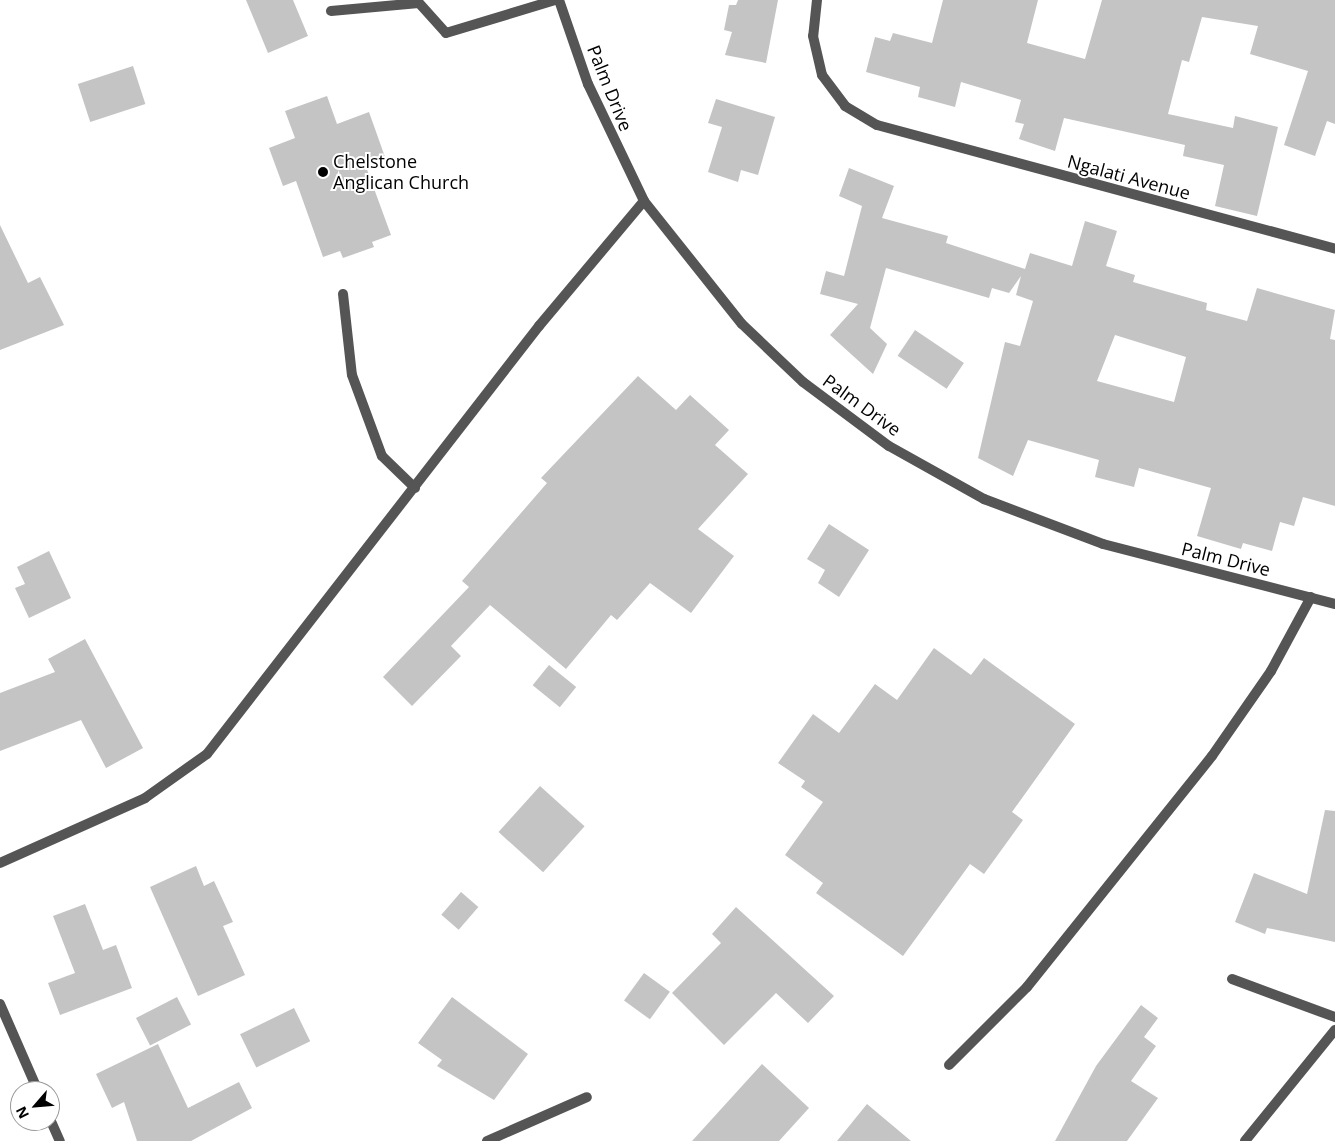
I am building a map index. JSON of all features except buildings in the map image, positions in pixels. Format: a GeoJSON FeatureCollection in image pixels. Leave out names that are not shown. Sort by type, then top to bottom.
{"type":"FeatureCollection","features":[{"type":"Feature","properties":{"kind":"street"},"geometry":{"type":"LineString","coordinates":[[331,10],[419,3],[446,34],[555,0]]}},
{"type":"Feature","properties":{"kind":"street","name":"Palm Drive"},"geometry":{"type":"LineString","coordinates":[[559,0],[588,84],[644,201],[742,324],[803,382],[889,446],[984,499],[1103,544],[1335,604]]}},
{"type":"Feature","properties":{"kind":"street","name":"Ngalati Avenue"},"geometry":{"type":"LineString","coordinates":[[817,0],[813,36],[822,75],[845,106],[877,125],[1335,249]]}},
{"type":"Feature","properties":{"kind":"street"},"geometry":{"type":"LineString","coordinates":[[0,863],[145,798],[207,754],[539,326],[644,201]]}},
{"type":"Feature","properties":{"kind":"street"},"geometry":{"type":"LineString","coordinates":[[343,294],[352,375],[382,456],[414,488]]}},
{"type":"Feature","properties":{"kind":"street"},"geometry":{"type":"LineString","coordinates":[[949,1065],[1027,987],[1212,756],[1271,671],[1311,597]]}},
{"type":"Feature","properties":{"kind":"street"},"geometry":{"type":"LineString","coordinates":[[1232,979],[1335,1017]]}},
{"type":"Feature","properties":{"kind":"street"},"geometry":{"type":"LineString","coordinates":[[0,1004],[34,1081]]}},
{"type":"Feature","properties":{"kind":"street"},"geometry":{"type":"LineString","coordinates":[[1245,1141],[1335,1030]]}},
{"type":"Feature","properties":{"kind":"street"},"geometry":{"type":"LineString","coordinates":[[487,1141],[587,1097]]}},
{"type":"Feature","properties":{"kind":"place","name":"Chelstone Anglican Church"},"geometry":{"type":"Point","coordinates":[323,172]}}]}
